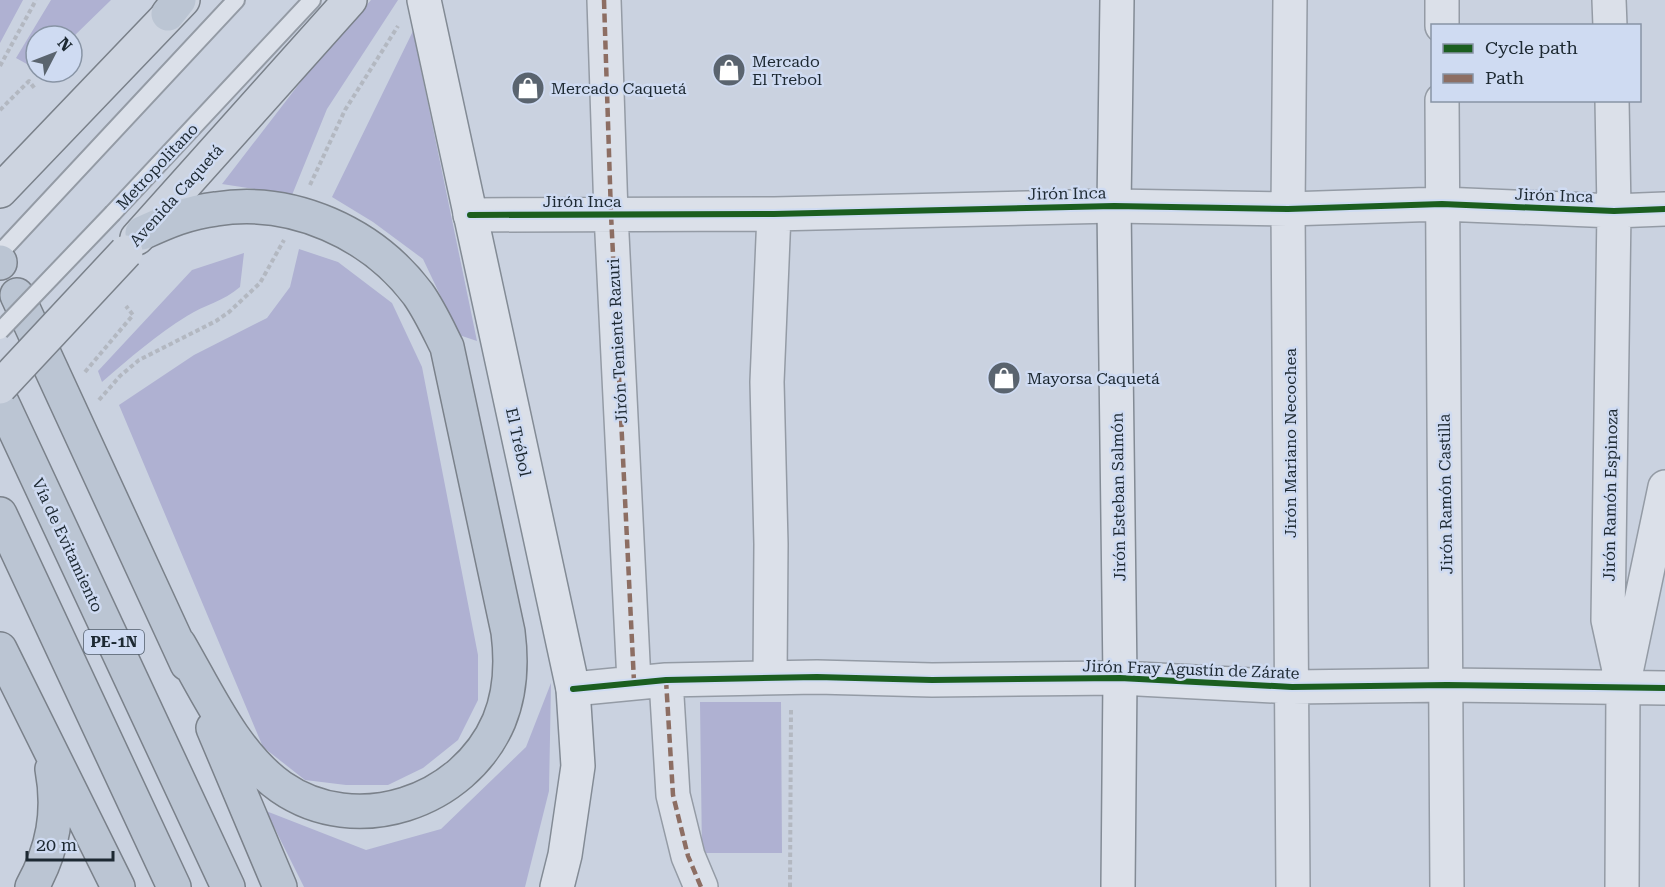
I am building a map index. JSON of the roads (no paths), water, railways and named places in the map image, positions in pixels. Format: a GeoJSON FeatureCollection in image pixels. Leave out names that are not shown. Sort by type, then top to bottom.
{"type":"FeatureCollection","features":[{"type":"Feature","properties":{"kind":"highway"},"geometry":{"type":"LineString","coordinates":[[134,242],[166,222],[217,208],[271,208],[325,222],[352,235],[377,252],[399,272],[418,295],[447,347],[508,632],[510,666],[506,700],[499,721],[475,760],[459,776],[440,789],[419,800],[373,811],[350,811],[326,807],[304,800],[283,789],[264,774],[236,741],[179,644]]}},
{"type":"Feature","properties":{"kind":"highway"},"geometry":{"type":"LineString","coordinates":[[16,295],[179,644],[280,887]]}},
{"type":"Feature","properties":{"kind":"highway","name":"Vía de Evitamiento"},"geometry":{"type":"LineString","coordinates":[[0,398],[228,887]]}},
{"type":"Feature","properties":{"kind":"highway","name":"PE-1N"},"geometry":{"type":"LineString","coordinates":[[0,514],[174,887]]}},
{"type":"Feature","properties":{"kind":"highway"},"geometry":{"type":"LineString","coordinates":[[0,649],[118,887]]}},
{"type":"Feature","properties":{"kind":"highway"},"geometry":{"type":"LineString","coordinates":[[32,887],[43,866],[51,842],[56,815],[56,789],[43,738]]}},
{"type":"Feature","properties":{"kind":"main road","name":"Avenida Caquetá"},"geometry":{"type":"LineString","coordinates":[[0,387],[134,242],[350,0]]}},
{"type":"Feature","properties":{"kind":"main road"},"geometry":{"type":"LineString","coordinates":[[0,191],[176,5]]}},
{"type":"Feature","properties":{"kind":"street","name":"El Trébol"},"geometry":{"type":"LineString","coordinates":[[424,0],[573,688],[578,765],[565,855],[557,887]]}},
{"type":"Feature","properties":{"kind":"street","name":"Jirón Teniente Razuri"},"geometry":{"type":"LineString","coordinates":[[604,0],[611,214],[634,682]]}},
{"type":"Feature","properties":{"kind":"street","name":"Jirón Esteban Salmón"},"geometry":{"type":"LineString","coordinates":[[1117,0],[1114,206],[1120,678],[1118,887]]}},
{"type":"Feature","properties":{"kind":"street","name":"Jirón Mariano Necochea"},"geometry":{"type":"LineString","coordinates":[[1290,0],[1288,209],[1293,887]]}},
{"type":"Feature","properties":{"kind":"street"},"geometry":{"type":"LineString","coordinates":[[1442,0],[1442,24]]}},
{"type":"Feature","properties":{"kind":"street"},"geometry":{"type":"LineString","coordinates":[[1609,0],[1610,24]]}},
{"type":"Feature","properties":{"kind":"street","name":"Jirón Ramón Castilla"},"geometry":{"type":"LineString","coordinates":[[1442,102],[1447,887]]}},
{"type":"Feature","properties":{"kind":"street","name":"Jirón Ramón Espinoza"},"geometry":{"type":"LineString","coordinates":[[1612,102],[1614,211],[1608,620],[1623,688],[1622,887]]}},
{"type":"Feature","properties":{"kind":"street","name":"Jirón Inca"},"geometry":{"type":"LineString","coordinates":[[470,215],[774,214],[1114,206],[1288,209],[1442,204],[1614,211],[1665,209]]}},
{"type":"Feature","properties":{"kind":"street"},"geometry":{"type":"LineString","coordinates":[[774,214],[767,382],[771,544],[781,678]]}},
{"type":"Feature","properties":{"kind":"street"},"geometry":{"type":"LineString","coordinates":[[1623,688],[1665,487]]}},
{"type":"Feature","properties":{"kind":"street","name":"Jirón Fray Agustín de Zárate"},"geometry":{"type":"LineString","coordinates":[[573,688],[666,680],[1120,678],[1292,687],[1447,685],[1665,688]]}},
{"type":"Feature","properties":{"kind":"street"},"geometry":{"type":"LineString","coordinates":[[666,680],[673,795],[688,856],[701,887]]}},
{"type":"Feature","properties":{"kind":"lane"},"geometry":{"type":"LineString","coordinates":[[0,253],[236,0]]}},
{"type":"Feature","properties":{"kind":"lane","name":"Metropolitano"},"geometry":{"type":"LineString","coordinates":[[0,331],[312,0]]}},
{"type":"Feature","properties":{"kind":"place","name":"Mercado El Trebol"},"geometry":{"type":"Point","coordinates":[729,70]}},
{"type":"Feature","properties":{"kind":"place","name":"Mercado Caquetá"},"geometry":{"type":"Point","coordinates":[528,88]}},
{"type":"Feature","properties":{"kind":"place","name":"Mayorsa Caquetá"},"geometry":{"type":"Point","coordinates":[1004,378]}}]}
